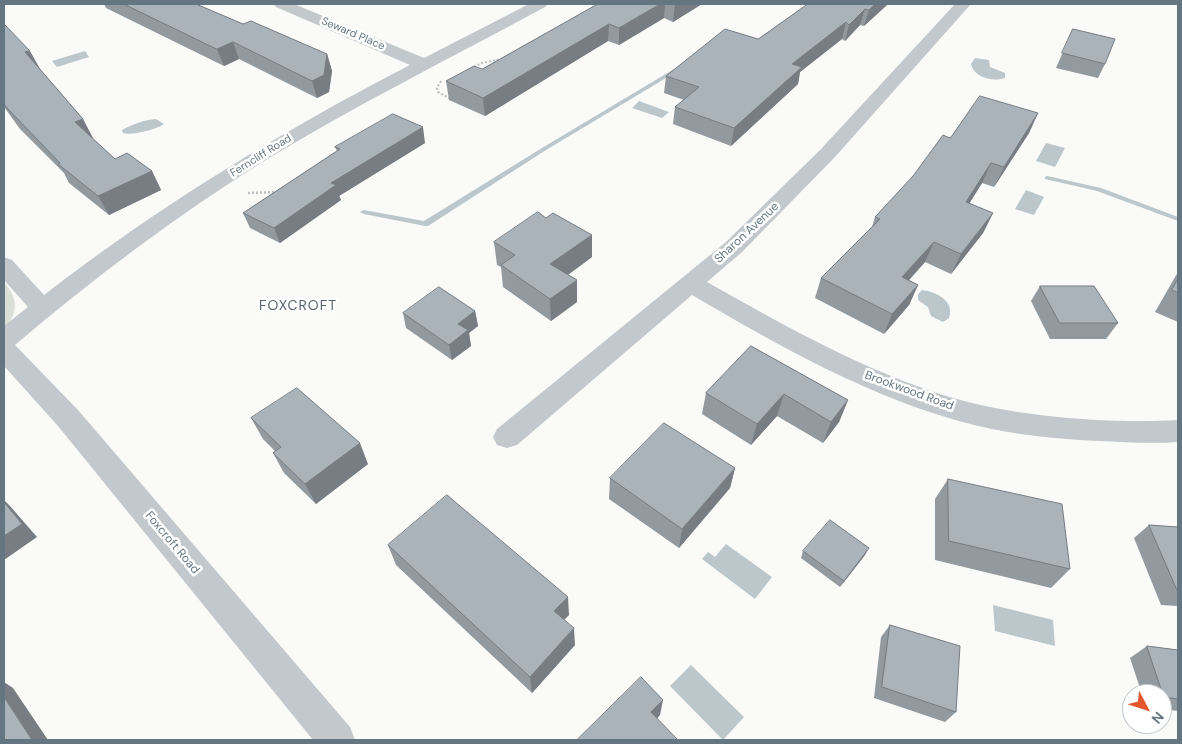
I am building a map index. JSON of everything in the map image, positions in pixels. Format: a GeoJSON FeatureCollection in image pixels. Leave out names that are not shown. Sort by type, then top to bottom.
{"type":"FeatureCollection","features":[{"type":"Feature","properties":{"kind":"street","name":"Seward Place"},"geometry":{"type":"LineString","coordinates":[[281,4],[426,65]]}},
{"type":"Feature","properties":{"kind":"street","name":"Ferncliff Road"},"geometry":{"type":"LineString","coordinates":[[4,340],[42,308],[145,232],[296,134],[540,4]]}},
{"type":"Feature","properties":{"kind":"street","name":"Sharon Avenue"},"geometry":{"type":"LineString","coordinates":[[507,438],[734,247],[800,183],[963,4]]}},
{"type":"Feature","properties":{"kind":"street"},"geometry":{"type":"LineString","coordinates":[[4,265],[42,308]]}},
{"type":"Feature","properties":{"kind":"street","name":"Brookwood Road"},"geometry":{"type":"LineString","coordinates":[[691,284],[777,333],[839,364],[937,403],[990,416],[1061,428],[1127,432],[1178,431]]}},
{"type":"Feature","properties":{"kind":"street","name":"Foxcroft Road"},"geometry":{"type":"LineString","coordinates":[[4,350],[68,418],[337,740]]}},
{"type":"Feature","properties":{"kind":"path"},"geometry":{"type":"LineString","coordinates":[[472,68],[502,59]]}},
{"type":"Feature","properties":{"kind":"path"},"geometry":{"type":"LineString","coordinates":[[446,78],[440,82],[437,88],[438,92],[451,99]]}},
{"type":"Feature","properties":{"kind":"path"},"geometry":{"type":"LineString","coordinates":[[248,193],[284,193]]}},
{"type":"Feature","properties":{"kind":"shaded area"},"geometry":{"type":"Polygon","coordinates":[[[85,51],[89,57],[57,67],[52,61],[85,51]]]}},
{"type":"Feature","properties":{"kind":"shaded area"},"geometry":{"type":"Polygon","coordinates":[[[975,58],[989,60],[990,67],[1005,73],[1005,78],[990,79],[980,76],[971,64],[975,58]]]}},
{"type":"Feature","properties":{"kind":"shaded area"},"geometry":{"type":"Polygon","coordinates":[[[639,101],[669,112],[662,118],[632,108],[639,101]]]}},
{"type":"Feature","properties":{"kind":"shaded area"},"geometry":{"type":"Polygon","coordinates":[[[156,119],[164,124],[144,132],[123,133],[122,130],[130,126],[156,119]]]}},
{"type":"Feature","properties":{"kind":"shaded area"},"geometry":{"type":"Polygon","coordinates":[[[1046,143],[1065,148],[1055,167],[1036,161],[1046,143]]]}},
{"type":"Feature","properties":{"kind":"shaded area"},"geometry":{"type":"Polygon","coordinates":[[[1026,190],[1044,197],[1034,215],[1015,209],[1026,190]]]}},
{"type":"Feature","properties":{"kind":"shaded area"},"geometry":{"type":"Polygon","coordinates":[[[4,282],[12,294],[15,306],[12,317],[4,329],[4,282]]]}},
{"type":"Feature","properties":{"kind":"shaded area"},"geometry":{"type":"Polygon","coordinates":[[[922,290],[939,295],[947,302],[950,312],[949,318],[943,322],[931,316],[928,307],[918,300],[918,294],[922,290]]]}},
{"type":"Feature","properties":{"kind":"shaded area"},"geometry":{"type":"Polygon","coordinates":[[[726,544],[772,577],[755,599],[702,559],[708,552],[715,557],[726,544]]]}},
{"type":"Feature","properties":{"kind":"shaded area"},"geometry":{"type":"Polygon","coordinates":[[[993,605],[1053,620],[1055,646],[995,631],[993,605]]]}},
{"type":"Feature","properties":{"kind":"shaded area"},"geometry":{"type":"Polygon","coordinates":[[[691,665],[744,717],[723,740],[670,686],[691,665]]]}},
{"type":"Feature","properties":{"kind":"building"},"geometry":{"type":"Polygon","coordinates":[[[124,4],[196,4],[243,24],[251,21],[327,54],[324,75],[312,81],[233,42],[217,49],[124,4]]]}},
{"type":"Feature","properties":{"kind":"building"},"geometry":{"type":"Polygon","coordinates":[[[598,4],[660,4],[619,28],[609,24],[483,98],[446,81],[474,66],[482,69],[598,4]]]}},
{"type":"Feature","properties":{"kind":"building"},"geometry":{"type":"Polygon","coordinates":[[[808,4],[875,4],[869,10],[865,9],[849,25],[846,22],[792,64],[802,67],[734,128],[675,107],[699,87],[666,76],[725,29],[758,39],[808,4]]]}},
{"type":"Feature","properties":{"kind":"building"},"geometry":{"type":"Polygon","coordinates":[[[4,24],[30,51],[25,52],[83,119],[75,122],[115,159],[127,153],[152,171],[98,196],[58,164],[60,163],[4,104],[4,24]]]}},
{"type":"Feature","properties":{"kind":"building"},"geometry":{"type":"Polygon","coordinates":[[[1073,29],[1115,39],[1105,64],[1062,53],[1073,29]]]}},
{"type":"Feature","properties":{"kind":"building"},"geometry":{"type":"Polygon","coordinates":[[[980,96],[1038,113],[1004,167],[991,163],[966,202],[993,213],[961,254],[934,242],[902,277],[918,285],[892,314],[821,278],[880,219],[875,217],[913,176],[943,135],[950,138],[980,96]]]}},
{"type":"Feature","properties":{"kind":"building"},"geometry":{"type":"Polygon","coordinates":[[[393,114],[423,127],[331,183],[336,185],[274,228],[243,213],[340,149],[335,147],[393,114]]]}},
{"type":"Feature","properties":{"kind":"building"},"geometry":{"type":"Polygon","coordinates":[[[538,212],[546,218],[553,213],[592,235],[550,264],[577,280],[550,299],[501,265],[515,255],[494,242],[538,212]]]}},
{"type":"Feature","properties":{"kind":"building"},"geometry":{"type":"Polygon","coordinates":[[[1178,279],[1178,293],[1172,290],[1178,279]]]}},
{"type":"Feature","properties":{"kind":"building"},"geometry":{"type":"Polygon","coordinates":[[[1040,286],[1094,286],[1118,323],[1060,323],[1040,286]]]}},
{"type":"Feature","properties":{"kind":"building"},"geometry":{"type":"Polygon","coordinates":[[[439,287],[475,311],[458,324],[468,330],[449,345],[403,313],[439,287]]]}},
{"type":"Feature","properties":{"kind":"building"},"geometry":{"type":"Polygon","coordinates":[[[751,346],[848,400],[831,422],[784,394],[757,424],[706,393],[751,346]]]}},
{"type":"Feature","properties":{"kind":"building"},"geometry":{"type":"Polygon","coordinates":[[[297,388],[360,443],[305,484],[273,453],[281,447],[251,418],[297,388]]]}},
{"type":"Feature","properties":{"kind":"building"},"geometry":{"type":"Polygon","coordinates":[[[664,423],[735,468],[682,529],[610,478],[664,423]]]}},
{"type":"Feature","properties":{"kind":"building"},"geometry":{"type":"Polygon","coordinates":[[[948,479],[1062,504],[1070,569],[949,541],[948,479]]]}},
{"type":"Feature","properties":{"kind":"building"},"geometry":{"type":"Polygon","coordinates":[[[447,495],[568,597],[554,611],[574,628],[530,677],[388,545],[447,495]]]}},
{"type":"Feature","properties":{"kind":"building"},"geometry":{"type":"Polygon","coordinates":[[[4,502],[22,524],[4,536],[4,502]]]}},
{"type":"Feature","properties":{"kind":"building"},"geometry":{"type":"Polygon","coordinates":[[[830,520],[869,548],[844,581],[803,551],[830,520]]]}},
{"type":"Feature","properties":{"kind":"building"},"geometry":{"type":"Polygon","coordinates":[[[1149,525],[1178,527],[1178,592],[1149,525]]]}},
{"type":"Feature","properties":{"kind":"building"},"geometry":{"type":"Polygon","coordinates":[[[890,625],[960,646],[956,712],[882,687],[890,625]]]}},
{"type":"Feature","properties":{"kind":"building"},"geometry":{"type":"Polygon","coordinates":[[[1147,646],[1178,650],[1178,699],[1172,698],[1172,684],[1160,684],[1147,646]]]}},
{"type":"Feature","properties":{"kind":"building"},"geometry":{"type":"Polygon","coordinates":[[[641,677],[663,700],[651,712],[678,740],[577,740],[641,677]]]}},
{"type":"Feature","properties":{"kind":"building"},"geometry":{"type":"Polygon","coordinates":[[[4,697],[32,740],[4,740],[4,697]]]}},
{"type":"Feature","properties":{"kind":"waterway"},"geometry":{"type":"LineString","coordinates":[[364,212],[425,224],[544,149],[674,71]]}},
{"type":"Feature","properties":{"kind":"waterway"},"geometry":{"type":"LineString","coordinates":[[1047,178],[1099,189],[1178,219]]}},
{"type":"Feature","properties":{"kind":"district","name":"FOXCROFT"},"geometry":{"type":"Point","coordinates":[298,306]}}]}
